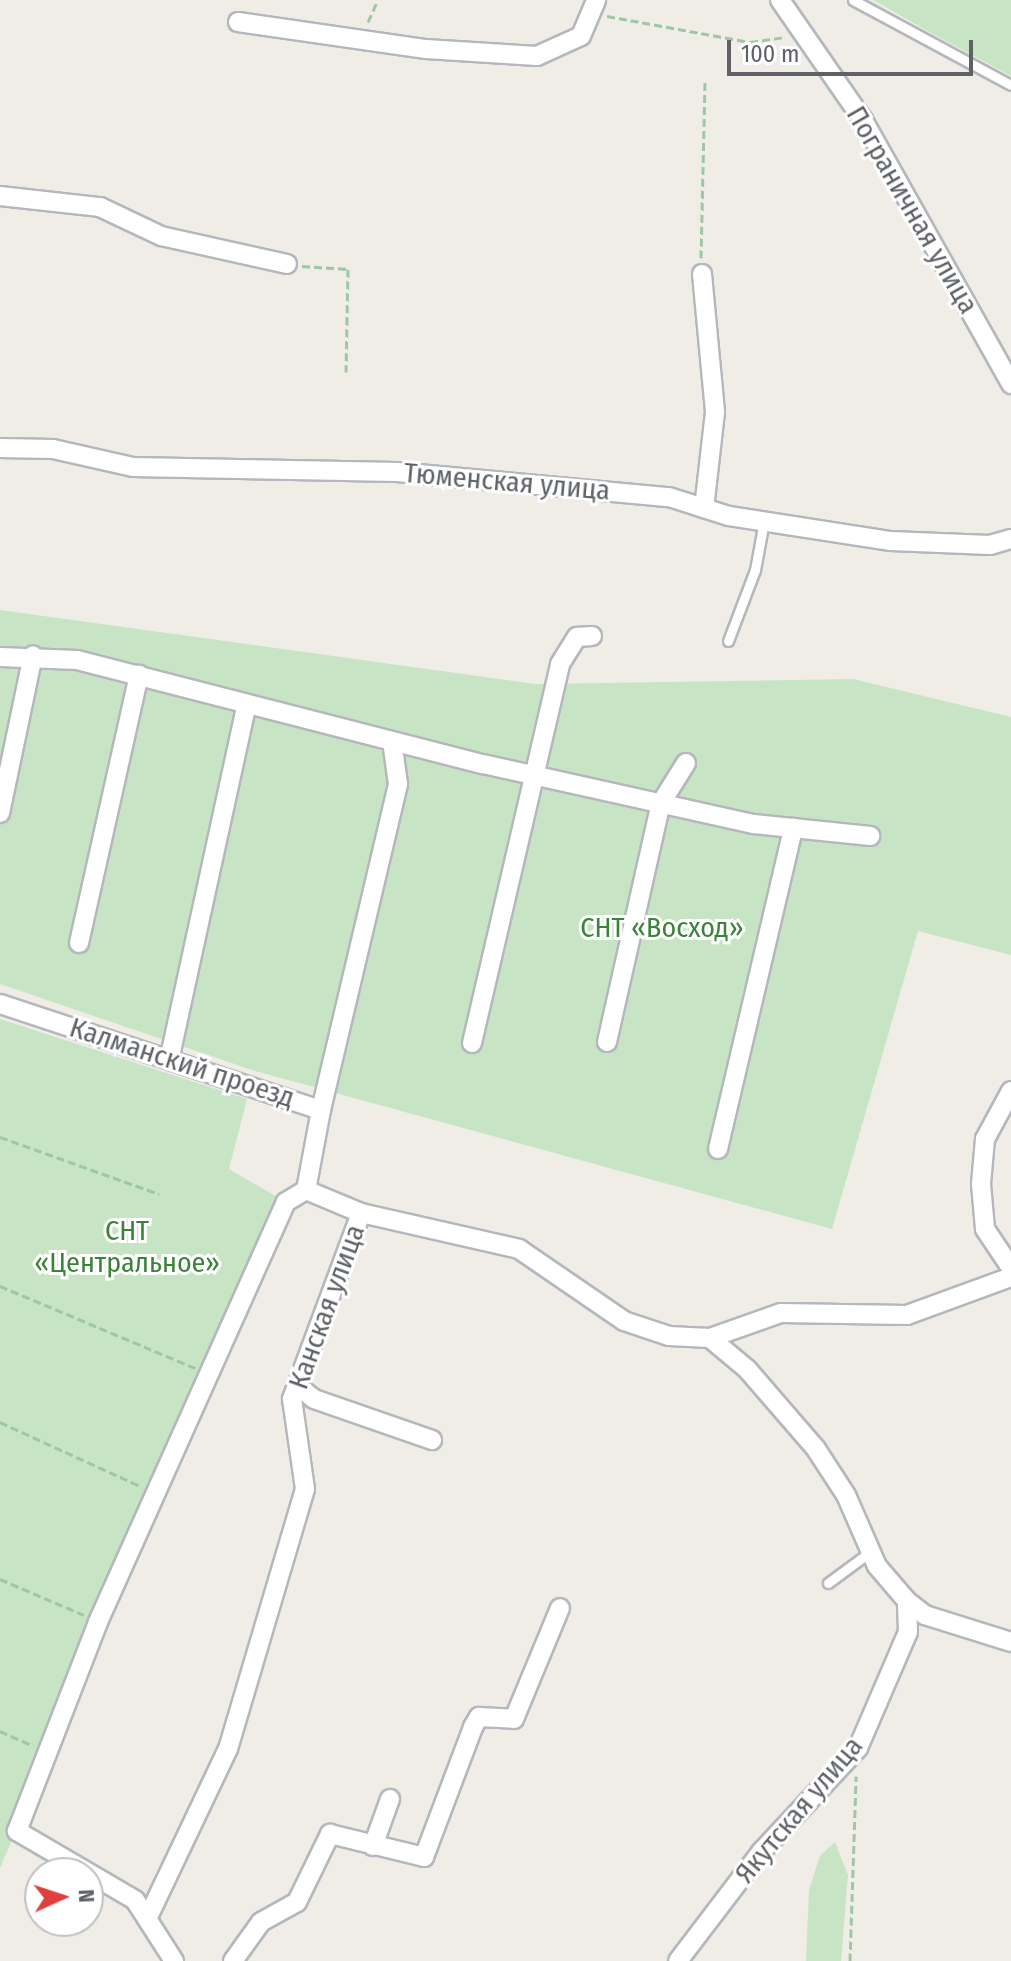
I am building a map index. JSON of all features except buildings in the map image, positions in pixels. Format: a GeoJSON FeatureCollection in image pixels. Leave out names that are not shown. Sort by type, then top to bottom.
{"type":"FeatureCollection","features":[{"type":"Feature","properties":{"kind":"street","name":"Пограничная улица"},"geometry":{"type":"LineString","coordinates":[[780,0],[863,120],[1011,384]]}},
{"type":"Feature","properties":{"kind":"street"},"geometry":{"type":"LineString","coordinates":[[238,22],[361,40],[537,56],[581,36],[595,7]]}},
{"type":"Feature","properties":{"kind":"street"},"geometry":{"type":"LineString","coordinates":[[0,196],[100,207],[161,236],[287,264]]}},
{"type":"Feature","properties":{"kind":"street"},"geometry":{"type":"LineString","coordinates":[[702,274],[715,412],[704,508]]}},
{"type":"Feature","properties":{"kind":"street","name":"Тюменская улица"},"geometry":{"type":"LineString","coordinates":[[0,448],[53,449],[133,467],[397,472],[669,497],[764,521],[891,541],[990,545],[1011,539]]}},
{"type":"Feature","properties":{"kind":"street"},"geometry":{"type":"LineString","coordinates":[[472,1043],[560,664],[577,637],[592,636]]}},
{"type":"Feature","properties":{"kind":"street"},"geometry":{"type":"LineString","coordinates":[[0,657],[33,655],[139,675],[392,741],[661,803],[793,828],[870,836]]}},
{"type":"Feature","properties":{"kind":"street"},"geometry":{"type":"LineString","coordinates":[[0,813],[33,655]]}},
{"type":"Feature","properties":{"kind":"street"},"geometry":{"type":"LineString","coordinates":[[79,943],[139,675]]}},
{"type":"Feature","properties":{"kind":"street"},"geometry":{"type":"LineString","coordinates":[[170,1056],[247,704]]}},
{"type":"Feature","properties":{"kind":"street"},"geometry":{"type":"LineString","coordinates":[[321,1110],[398,784],[392,741]]}},
{"type":"Feature","properties":{"kind":"street"},"geometry":{"type":"LineString","coordinates":[[607,1042],[661,803],[686,763]]}},
{"type":"Feature","properties":{"kind":"street"},"geometry":{"type":"LineString","coordinates":[[718,1149],[793,828]]}},
{"type":"Feature","properties":{"kind":"street","name":"Калманский проезд"},"geometry":{"type":"LineString","coordinates":[[0,1004],[170,1056],[321,1110],[306,1190]]}},
{"type":"Feature","properties":{"kind":"street"},"geometry":{"type":"LineString","coordinates":[[1011,1091],[985,1139],[981,1184],[985,1229],[1011,1268]]}},
{"type":"Feature","properties":{"kind":"street"},"geometry":{"type":"LineString","coordinates":[[174,1961],[149,1915],[135,1900],[17,1831],[98,1622],[286,1202],[306,1190],[361,1213]]}},
{"type":"Feature","properties":{"kind":"street","name":"Канская улица"},"geometry":{"type":"LineString","coordinates":[[149,1915],[228,1749],[305,1489],[292,1399],[361,1213],[519,1249],[624,1321],[669,1336],[710,1338],[781,1313],[907,1315],[1011,1277]]}},
{"type":"Feature","properties":{"kind":"street"},"geometry":{"type":"LineString","coordinates":[[710,1338],[747,1369],[816,1449],[846,1495],[870,1552],[907,1601],[925,1615],[1011,1642]]}},
{"type":"Feature","properties":{"kind":"street"},"geometry":{"type":"LineString","coordinates":[[297,1386],[314,1399],[432,1440]]}},
{"type":"Feature","properties":{"kind":"street","name":"Якутская улица"},"geometry":{"type":"LineString","coordinates":[[678,1961],[761,1852],[858,1748],[908,1632],[907,1601]]}},
{"type":"Feature","properties":{"kind":"street"},"geometry":{"type":"LineString","coordinates":[[233,1961],[261,1922],[297,1902],[330,1834],[424,1857],[473,1727],[479,1717],[514,1719],[560,1608]]}},
{"type":"Feature","properties":{"kind":"street"},"geometry":{"type":"LineString","coordinates":[[373,1846],[390,1799]]}},
{"type":"Feature","properties":{"kind":"lane"},"geometry":{"type":"LineString","coordinates":[[853,0],[1011,85]]}},
{"type":"Feature","properties":{"kind":"lane"},"geometry":{"type":"LineString","coordinates":[[728,641],[755,570],[764,521]]}},
{"type":"Feature","properties":{"kind":"lane"},"geometry":{"type":"LineString","coordinates":[[828,1583],[870,1552]]}},
{"type":"Feature","properties":{"kind":"path"},"geometry":{"type":"LineString","coordinates":[[361,40],[378,0]]}},
{"type":"Feature","properties":{"kind":"path"},"geometry":{"type":"LineString","coordinates":[[595,7],[750,42],[783,36],[811,45]]}},
{"type":"Feature","properties":{"kind":"path"},"geometry":{"type":"LineString","coordinates":[[702,274],[705,79]]}},
{"type":"Feature","properties":{"kind":"path"},"geometry":{"type":"LineString","coordinates":[[287,264],[348,269],[346,372]]}},
{"type":"Feature","properties":{"kind":"path"},"geometry":{"type":"LineString","coordinates":[[0,1137],[159,1194]]}},
{"type":"Feature","properties":{"kind":"path"},"geometry":{"type":"LineString","coordinates":[[0,1286],[210,1374]]}},
{"type":"Feature","properties":{"kind":"path"},"geometry":{"type":"LineString","coordinates":[[0,1422],[156,1494]]}},
{"type":"Feature","properties":{"kind":"path"},"geometry":{"type":"LineString","coordinates":[[0,1579],[98,1622]]}},
{"type":"Feature","properties":{"kind":"path"},"geometry":{"type":"LineString","coordinates":[[0,1731],[48,1751]]}},
{"type":"Feature","properties":{"kind":"path"},"geometry":{"type":"LineString","coordinates":[[850,1961],[858,1748]]}},
{"type":"Feature","properties":{"kind":"green space"},"geometry":{"type":"Polygon","coordinates":[[[873,0],[1011,0],[1011,76],[931,33],[873,0]]]}},
{"type":"Feature","properties":{"kind":"green space","name":"СНТ «Восход»"},"geometry":{"type":"Polygon","coordinates":[[[0,610],[536,684],[853,679],[1011,717],[1011,955],[918,931],[832,1229],[255,1071],[0,984],[0,610]]]}},
{"type":"Feature","properties":{"kind":"green space","name":"СНТ «Центральное»"},"geometry":{"type":"Polygon","coordinates":[[[0,1019],[247,1099],[229,1169],[286,1202],[0,1868],[0,1019]]]}},
{"type":"Feature","properties":{"kind":"green space"},"geometry":{"type":"Polygon","coordinates":[[[835,1842],[848,1875],[841,1961],[806,1961],[809,1890],[820,1856],[835,1842]]]}}]}
